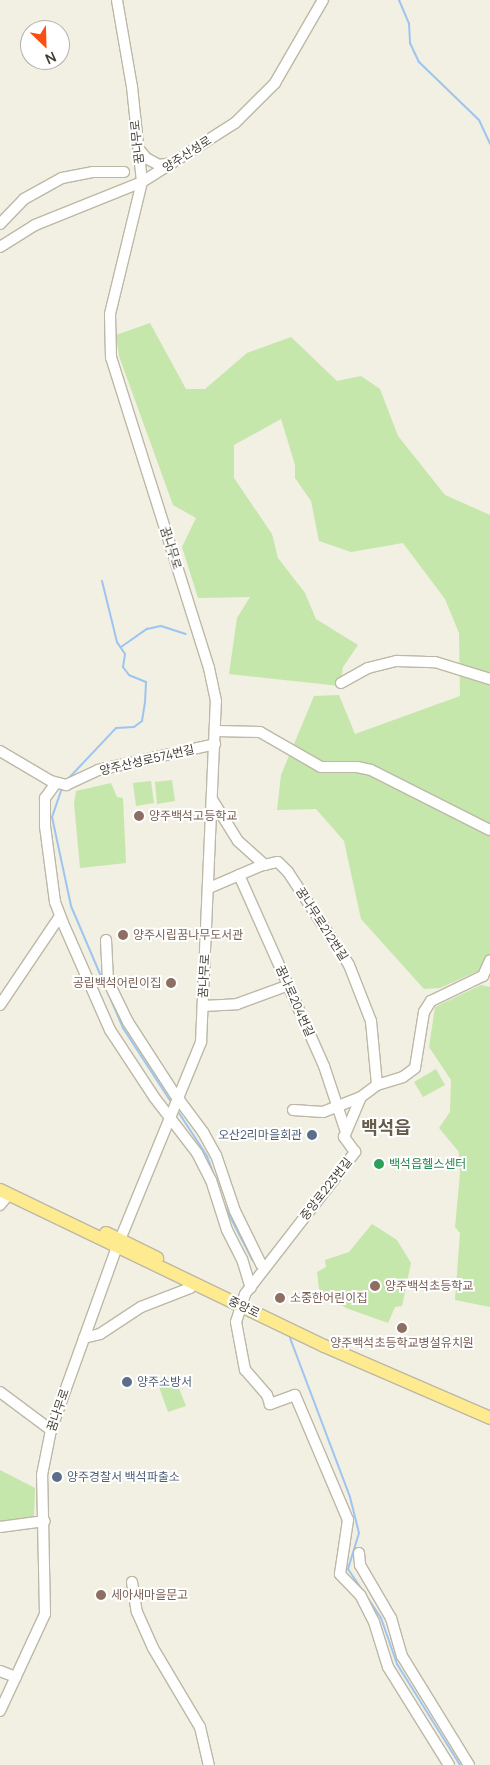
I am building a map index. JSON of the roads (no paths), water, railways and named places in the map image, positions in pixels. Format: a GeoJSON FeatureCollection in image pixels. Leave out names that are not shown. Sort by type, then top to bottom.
{"type":"FeatureCollection","features":[{"type":"Feature","properties":{"kind":"main road","name":"중앙로"},"geometry":{"type":"LineString","coordinates":[[0,1182],[119,1243],[193,1284],[247,1293]]}},
{"type":"Feature","properties":{"kind":"main road","name":"중앙로"},"geometry":{"type":"LineString","coordinates":[[4,1192],[192,1276],[247,1293],[271,1316],[452,1404],[490,1418]]}},
{"type":"Feature","properties":{"kind":"main road","name":"중앙로"},"geometry":{"type":"LineString","coordinates":[[317,1338],[459,1400],[490,1409]]}},
{"type":"Feature","properties":{"kind":"street","name":"꿈나무로"},"geometry":{"type":"LineString","coordinates":[[0,1711],[45,1614],[45,1521],[42,1475],[51,1430],[119,1243],[201,1042],[216,702],[210,674],[111,358],[110,314],[142,182],[132,87],[117,0]]}},
{"type":"Feature","properties":{"kind":"street","name":"양주산성로"},"geometry":{"type":"LineString","coordinates":[[0,247],[35,226],[142,182],[235,123],[268,94],[299,46],[322,0]]}},
{"type":"Feature","properties":{"kind":"street"},"geometry":{"type":"LineString","coordinates":[[138,148],[146,158],[159,165],[176,162]]}},
{"type":"Feature","properties":{"kind":"street"},"geometry":{"type":"LineString","coordinates":[[0,224],[24,199],[62,178],[86,173],[124,172]]}},
{"type":"Feature","properties":{"kind":"street"},"geometry":{"type":"LineString","coordinates":[[341,683],[368,668],[397,661],[434,662],[490,679]]}},
{"type":"Feature","properties":{"kind":"street"},"geometry":{"type":"LineString","coordinates":[[216,731],[260,732],[321,766],[371,770],[490,830]]}},
{"type":"Feature","properties":{"kind":"street","name":"양주산성로574번길"},"geometry":{"type":"LineString","coordinates":[[61,784],[98,770],[215,744]]}},
{"type":"Feature","properties":{"kind":"street"},"geometry":{"type":"LineString","coordinates":[[0,751],[61,784],[45,798],[45,826],[55,902],[60,916],[110,1030],[197,1153],[211,1180],[247,1293]]}},
{"type":"Feature","properties":{"kind":"street","name":"꿈나무로212번길"},"geometry":{"type":"LineString","coordinates":[[213,801],[238,841],[265,864],[278,862],[288,872],[349,965],[371,1021],[377,1085]]}},
{"type":"Feature","properties":{"kind":"street"},"geometry":{"type":"LineString","coordinates":[[209,888],[265,864]]}},
{"type":"Feature","properties":{"kind":"street","name":"꿈나로204번길"},"geometry":{"type":"LineString","coordinates":[[239,875],[324,1066],[345,1129]]}},
{"type":"Feature","properties":{"kind":"street"},"geometry":{"type":"LineString","coordinates":[[3,1001],[60,916]]}},
{"type":"Feature","properties":{"kind":"street"},"geometry":{"type":"LineString","coordinates":[[106,940],[108,981],[128,1022],[177,1099],[216,1155],[235,1211],[263,1270],[247,1293],[236,1322],[244,1370],[267,1395],[270,1404],[294,1395],[348,1520],[340,1574],[360,1595],[374,1622],[388,1668],[449,1765]]}},
{"type":"Feature","properties":{"kind":"street"},"geometry":{"type":"LineString","coordinates":[[293,1110],[322,1112],[336,1105],[360,1098],[377,1085],[403,1078],[415,1068],[424,1012],[431,1001],[483,976],[490,960]]}},
{"type":"Feature","properties":{"kind":"street"},"geometry":{"type":"LineString","coordinates":[[203,1006],[237,1004],[288,985]]}},
{"type":"Feature","properties":{"kind":"street"},"geometry":{"type":"LineString","coordinates":[[345,1129],[360,1098]]}},
{"type":"Feature","properties":{"kind":"street","name":"중앙로223번길"},"geometry":{"type":"LineString","coordinates":[[263,1270],[355,1152],[344,1137],[345,1129]]}},
{"type":"Feature","properties":{"kind":"street"},"geometry":{"type":"LineString","coordinates":[[0,1205],[4,1192]]}},
{"type":"Feature","properties":{"kind":"street"},"geometry":{"type":"LineString","coordinates":[[84,1338],[100,1334],[141,1307],[190,1288],[193,1284]]}},
{"type":"Feature","properties":{"kind":"street"},"geometry":{"type":"LineString","coordinates":[[0,1392],[51,1430]]}},
{"type":"Feature","properties":{"kind":"street"},"geometry":{"type":"LineString","coordinates":[[0,1527],[45,1521]]}},
{"type":"Feature","properties":{"kind":"street"},"geometry":{"type":"LineString","coordinates":[[359,1553],[360,1566],[391,1618],[402,1656],[469,1765]]}},
{"type":"Feature","properties":{"kind":"street"},"geometry":{"type":"LineString","coordinates":[[132,1582],[137,1612],[153,1648],[200,1727],[209,1765]]}},
{"type":"Feature","properties":{"kind":"street"},"geometry":{"type":"LineString","coordinates":[[0,1671],[16,1677]]}},
{"type":"Feature","properties":{"kind":"waterway"},"geometry":{"type":"LineString","coordinates":[[399,0],[409,23],[410,43],[419,62],[479,120],[490,144]]}},
{"type":"Feature","properties":{"kind":"waterway"},"geometry":{"type":"LineString","coordinates":[[67,780],[116,728],[134,727],[142,721],[146,682],[129,675],[123,667],[125,654],[117,642],[102,581]]}},
{"type":"Feature","properties":{"kind":"waterway"},"geometry":{"type":"LineString","coordinates":[[121,647],[147,629],[161,626],[186,634]]}},
{"type":"Feature","properties":{"kind":"waterway"},"geometry":{"type":"LineString","coordinates":[[62,788],[52,817],[71,906],[123,1028],[171,1102]]}},
{"type":"Feature","properties":{"kind":"waterway"},"geometry":{"type":"LineString","coordinates":[[177,1110],[207,1156],[214,1175]]}},
{"type":"Feature","properties":{"kind":"waterway"},"geometry":{"type":"LineString","coordinates":[[223,1203],[253,1261]]}},
{"type":"Feature","properties":{"kind":"waterway"},"geometry":{"type":"LineString","coordinates":[[290,1338],[350,1497],[359,1533],[348,1569],[381,1618],[397,1664],[460,1765]]}},
{"type":"Feature","properties":{"kind":"place","name":"양주백석고등학교"},"geometry":{"type":"Point","coordinates":[139,816]}},
{"type":"Feature","properties":{"kind":"place","name":"양주시립꿈나무도서관"},"geometry":{"type":"Point","coordinates":[123,935]}},
{"type":"Feature","properties":{"kind":"place","name":"공립백석어린이집"},"geometry":{"type":"Point","coordinates":[171,983]}},
{"type":"Feature","properties":{"kind":"place","name":"오산2리마을회관"},"geometry":{"type":"Point","coordinates":[312,1135]}},
{"type":"Feature","properties":{"kind":"place","name":"백석읍헬스센터"},"geometry":{"type":"Point","coordinates":[379,1164]}},
{"type":"Feature","properties":{"kind":"place","name":"양주백석초등학교"},"geometry":{"type":"Point","coordinates":[375,1286]}},
{"type":"Feature","properties":{"kind":"place","name":"소중한어린이집"},"geometry":{"type":"Point","coordinates":[280,1298]}},
{"type":"Feature","properties":{"kind":"place","name":"양주백석초등학교병설유치원"},"geometry":{"type":"Point","coordinates":[402,1328]}},
{"type":"Feature","properties":{"kind":"place","name":"양주소방서"},"geometry":{"type":"Point","coordinates":[127,1382]}},
{"type":"Feature","properties":{"kind":"place","name":"양주경찰서 백석파출소"},"geometry":{"type":"Point","coordinates":[57,1477]}},
{"type":"Feature","properties":{"kind":"place","name":"세아새마을문고"},"geometry":{"type":"Point","coordinates":[101,1595]}},
{"type":"Feature","properties":{"kind":"district","name":"백석읍"},"geometry":{"type":"Point","coordinates":[386,1127]}}]}
